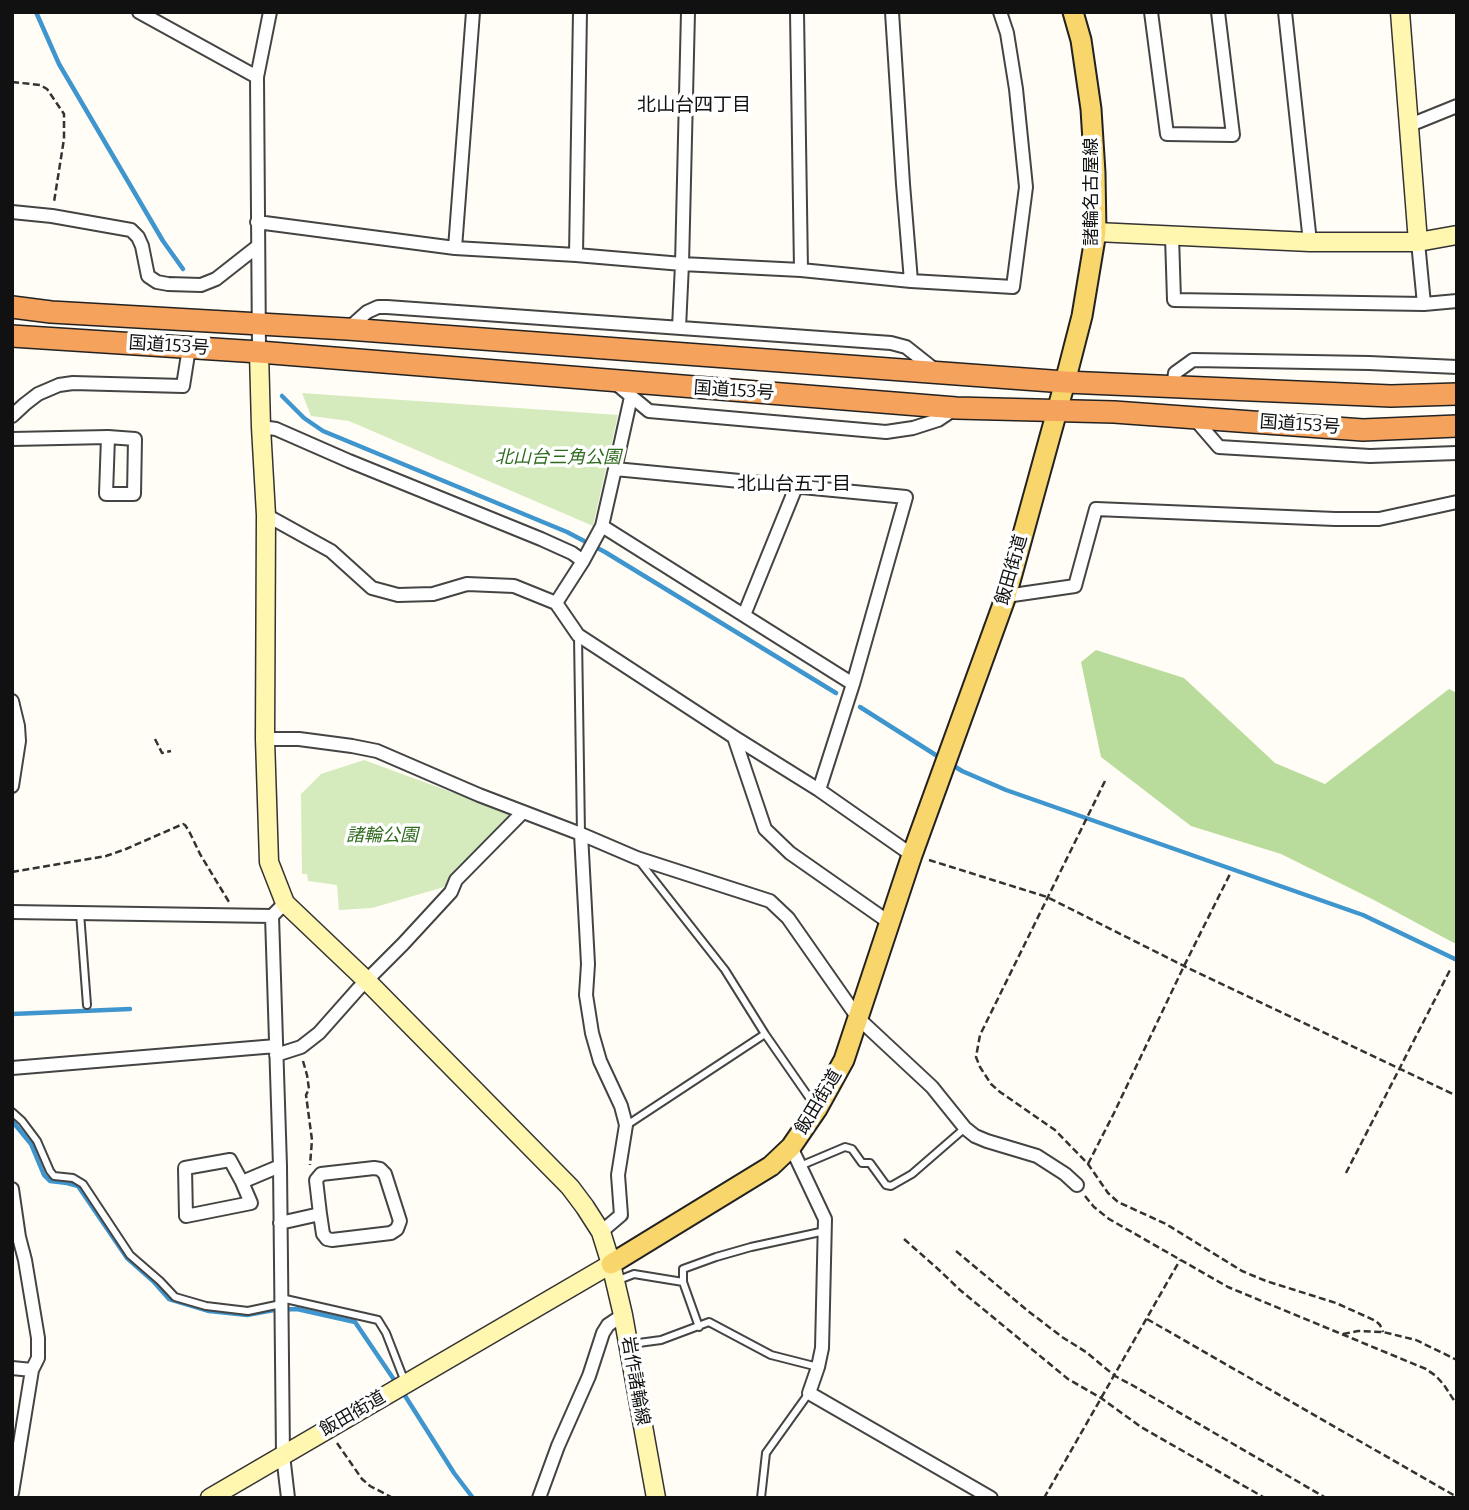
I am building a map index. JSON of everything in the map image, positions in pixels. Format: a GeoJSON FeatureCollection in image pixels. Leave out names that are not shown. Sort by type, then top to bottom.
{"type":"FeatureCollection","features":[{"type":"Feature","properties":{"kind":"highway","name":"国道153号"},"geometry":{"type":"LineString","coordinates":[[12,307],[51,312],[347,329],[1065,382],[1391,396],[1457,394]]}},
{"type":"Feature","properties":{"kind":"highway","name":"国道153号"},"geometry":{"type":"LineString","coordinates":[[12,335],[956,408],[1114,412],[1363,430],[1457,426]]}},
{"type":"Feature","properties":{"kind":"main road","name":"諸輪名古屋線"},"geometry":{"type":"LineString","coordinates":[[1056,411],[1082,316],[1096,232],[1091,109],[1081,40],[1073,12]]}},
{"type":"Feature","properties":{"kind":"main road","name":"飯田街道"},"geometry":{"type":"LineString","coordinates":[[613,1273],[771,1166],[791,1147],[817,1109],[844,1059],[912,855],[1006,596],[1056,411]]}},
{"type":"Feature","properties":{"kind":"street"},"geometry":{"type":"LineString","coordinates":[[139,12],[257,77]]}},
{"type":"Feature","properties":{"kind":"street"},"geometry":{"type":"LineString","coordinates":[[270,12],[257,77],[258,324],[266,515],[265,739],[269,862],[279,910],[276,1051],[283,1455],[288,1498]]}},
{"type":"Feature","properties":{"kind":"street"},"geometry":{"type":"LineString","coordinates":[[576,255],[580,12]]}},
{"type":"Feature","properties":{"kind":"street"},"geometry":{"type":"LineString","coordinates":[[679,328],[688,12]]}},
{"type":"Feature","properties":{"kind":"street"},"geometry":{"type":"LineString","coordinates":[[797,12],[801,270]]}},
{"type":"Feature","properties":{"kind":"street"},"geometry":{"type":"LineString","coordinates":[[892,12],[911,281]]}},
{"type":"Feature","properties":{"kind":"street"},"geometry":{"type":"LineString","coordinates":[[257,222],[455,248],[801,270],[911,281],[1013,287],[1026,187],[1016,89],[1007,33],[1000,12]]}},
{"type":"Feature","properties":{"kind":"street"},"geometry":{"type":"LineString","coordinates":[[1151,12],[1167,134],[1233,135],[1218,12]]}},
{"type":"Feature","properties":{"kind":"street"},"geometry":{"type":"LineString","coordinates":[[1284,12],[1310,242]]}},
{"type":"Feature","properties":{"kind":"street"},"geometry":{"type":"LineString","coordinates":[[1400,12],[1424,304]]}},
{"type":"Feature","properties":{"kind":"street"},"geometry":{"type":"LineString","coordinates":[[455,248],[471,13]]}},
{"type":"Feature","properties":{"kind":"street"},"geometry":{"type":"LineString","coordinates":[[1410,125],[1457,106]]}},
{"type":"Feature","properties":{"kind":"street"},"geometry":{"type":"LineString","coordinates":[[12,212],[131,230],[142,246],[148,276],[157,282],[168,284],[201,285],[216,279],[258,246]]}},
{"type":"Feature","properties":{"kind":"street"},"geometry":{"type":"LineString","coordinates":[[1096,232],[1310,242],[1418,242],[1457,235]]}},
{"type":"Feature","properties":{"kind":"street"},"geometry":{"type":"LineString","coordinates":[[1172,236],[1174,300],[1424,304],[1457,301]]}},
{"type":"Feature","properties":{"kind":"street"},"geometry":{"type":"LineString","coordinates":[[347,329],[367,312],[377,307],[387,307],[891,343],[906,347],[940,374]]}},
{"type":"Feature","properties":{"kind":"street"},"geometry":{"type":"LineString","coordinates":[[12,416],[38,394],[59,385],[73,383],[183,386],[189,348]]}},
{"type":"Feature","properties":{"kind":"street"},"geometry":{"type":"LineString","coordinates":[[1172,387],[1175,373],[1193,360],[1457,367]]}},
{"type":"Feature","properties":{"kind":"street"},"geometry":{"type":"LineString","coordinates":[[614,382],[649,411],[886,432],[913,428],[938,420],[956,408]]}},
{"type":"Feature","properties":{"kind":"street"},"geometry":{"type":"LineString","coordinates":[[555,603],[585,558],[599,531],[631,397]]}},
{"type":"Feature","properties":{"kind":"street"},"geometry":{"type":"LineString","coordinates":[[1194,418],[1219,447],[1370,456],[1457,453]]}},
{"type":"Feature","properties":{"kind":"street"},"geometry":{"type":"LineString","coordinates":[[261,427],[276,429],[585,558]]}},
{"type":"Feature","properties":{"kind":"street"},"geometry":{"type":"LineString","coordinates":[[12,439],[108,437],[135,439],[134,494],[106,495],[108,437]]}},
{"type":"Feature","properties":{"kind":"street"},"geometry":{"type":"LineString","coordinates":[[615,469],[906,497],[853,684],[819,790]]}},
{"type":"Feature","properties":{"kind":"street"},"geometry":{"type":"LineString","coordinates":[[744,615],[796,486]]}},
{"type":"Feature","properties":{"kind":"street"},"geometry":{"type":"LineString","coordinates":[[1006,596],[1075,586],[1096,509],[1335,520],[1379,519],[1457,502]]}},
{"type":"Feature","properties":{"kind":"street"},"geometry":{"type":"LineString","coordinates":[[266,515],[331,551],[372,588],[398,595],[433,594],[467,584],[514,586],[555,603],[579,635],[819,790],[912,855]]}},
{"type":"Feature","properties":{"kind":"street"},"geometry":{"type":"LineString","coordinates":[[599,531],[744,615],[853,684]]}},
{"type":"Feature","properties":{"kind":"street"},"geometry":{"type":"LineString","coordinates":[[12,701],[19,741],[12,786]]}},
{"type":"Feature","properties":{"kind":"street"},"geometry":{"type":"LineString","coordinates":[[734,737],[765,829],[790,853],[890,923]]}},
{"type":"Feature","properties":{"kind":"street"},"geometry":{"type":"LineString","coordinates":[[265,739],[299,739],[377,751],[637,858],[770,901],[788,918],[858,1018],[932,1087],[965,1128],[986,1141],[1037,1156],[1077,1185]]}},
{"type":"Feature","properties":{"kind":"street"},"geometry":{"type":"LineString","coordinates":[[12,1068],[298,1049],[319,1033],[451,892],[456,880],[523,812]]}},
{"type":"Feature","properties":{"kind":"street"},"geometry":{"type":"LineString","coordinates":[[581,834],[588,964],[586,995],[600,1061],[621,1106],[626,1125],[618,1175],[621,1215],[601,1232]]}},
{"type":"Feature","properties":{"kind":"street"},"geometry":{"type":"LineString","coordinates":[[12,912],[234,915],[279,910]]}},
{"type":"Feature","properties":{"kind":"street","name":"岩作諸輪線"},"geometry":{"type":"LineString","coordinates":[[279,910],[367,981],[570,1187],[585,1207],[601,1232],[613,1273],[656,1498]]}},
{"type":"Feature","properties":{"kind":"street"},"geometry":{"type":"LineString","coordinates":[[791,1147],[825,1219],[822,1348],[809,1393],[991,1498]]}},
{"type":"Feature","properties":{"kind":"street"},"geometry":{"type":"LineString","coordinates":[[230,1160],[242,1182],[251,1203],[186,1216],[185,1168],[230,1160]]}},
{"type":"Feature","properties":{"kind":"street"},"geometry":{"type":"LineString","coordinates":[[242,1182],[280,1167]]}},
{"type":"Feature","properties":{"kind":"street"},"geometry":{"type":"LineString","coordinates":[[374,1168],[385,1174],[400,1221],[397,1229],[391,1233],[332,1240],[323,1234],[320,1214],[316,1180],[318,1177],[325,1173],[374,1168]]}},
{"type":"Feature","properties":{"kind":"street"},"geometry":{"type":"LineString","coordinates":[[12,1189],[38,1338],[38,1358],[33,1370],[12,1493]]}},
{"type":"Feature","properties":{"kind":"street"},"geometry":{"type":"LineString","coordinates":[[280,1223],[320,1214]]}},
{"type":"Feature","properties":{"kind":"street","name":"飯田街道"},"geometry":{"type":"LineString","coordinates":[[210,1498],[406,1383],[613,1273]]}},
{"type":"Feature","properties":{"kind":"street"},"geometry":{"type":"LineString","coordinates":[[539,1498],[558,1446],[589,1376],[603,1333],[608,1325],[623,1315]]}},
{"type":"Feature","properties":{"kind":"street"},"geometry":{"type":"LineString","coordinates":[[12,1368],[33,1370]]}},
{"type":"Feature","properties":{"kind":"lane"},"geometry":{"type":"LineString","coordinates":[[579,635],[581,834]]}},
{"type":"Feature","properties":{"kind":"lane"},"geometry":{"type":"LineString","coordinates":[[637,858],[725,970],[817,1109]]}},
{"type":"Feature","properties":{"kind":"lane"},"geometry":{"type":"LineString","coordinates":[[80,913],[87,1004]]}},
{"type":"Feature","properties":{"kind":"lane"},"geometry":{"type":"LineString","coordinates":[[626,1125],[765,1034]]}},
{"type":"Feature","properties":{"kind":"lane"},"geometry":{"type":"LineString","coordinates":[[12,1112],[37,1141],[54,1176],[73,1178],[83,1184],[130,1255],[175,1297],[206,1306],[248,1311],[281,1301],[378,1321],[386,1333],[406,1383]]}},
{"type":"Feature","properties":{"kind":"lane"},"geometry":{"type":"LineString","coordinates":[[800,1166],[845,1147],[852,1149],[862,1163],[870,1163],[886,1185],[891,1186],[912,1174],[965,1128]]}},
{"type":"Feature","properties":{"kind":"lane"},"geometry":{"type":"LineString","coordinates":[[699,1327],[683,1282],[683,1269],[751,1247],[825,1231]]}},
{"type":"Feature","properties":{"kind":"lane"},"geometry":{"type":"LineString","coordinates":[[613,1273],[683,1282]]}},
{"type":"Feature","properties":{"kind":"lane"},"geometry":{"type":"LineString","coordinates":[[628,1345],[662,1340],[709,1322],[771,1355],[818,1367]]}},
{"type":"Feature","properties":{"kind":"lane"},"geometry":{"type":"LineString","coordinates":[[761,1498],[766,1453],[809,1393]]}},
{"type":"Feature","properties":{"kind":"path"},"geometry":{"type":"LineString","coordinates":[[12,82],[40,85],[47,89],[64,114],[64,139],[52,216]]}},
{"type":"Feature","properties":{"kind":"path"},"geometry":{"type":"LineString","coordinates":[[155,739],[162,753],[171,751]]}},
{"type":"Feature","properties":{"kind":"path"},"geometry":{"type":"LineString","coordinates":[[1105,781],[980,1035],[976,1057],[980,1067],[1000,1092],[1055,1130],[1088,1164],[1108,1193],[1118,1202],[1166,1224],[1242,1271],[1335,1303],[1376,1321],[1383,1332]]}},
{"type":"Feature","properties":{"kind":"path"},"geometry":{"type":"LineString","coordinates":[[12,872],[106,856],[183,824],[234,915]]}},
{"type":"Feature","properties":{"kind":"path"},"geometry":{"type":"LineString","coordinates":[[912,855],[1047,897],[1184,966],[1457,1096]]}},
{"type":"Feature","properties":{"kind":"path"},"geometry":{"type":"LineString","coordinates":[[1088,1164],[1231,872]]}},
{"type":"Feature","properties":{"kind":"path"},"geometry":{"type":"LineString","coordinates":[[1346,1173],[1450,970]]}},
{"type":"Feature","properties":{"kind":"path"},"geometry":{"type":"LineString","coordinates":[[298,1049],[309,1089],[306,1095],[312,1140],[310,1166],[311,1171],[318,1177]]}},
{"type":"Feature","properties":{"kind":"path"},"geometry":{"type":"LineString","coordinates":[[1077,1185],[1094,1207],[1109,1219],[1228,1287],[1426,1369],[1444,1385],[1457,1405]]}},
{"type":"Feature","properties":{"kind":"path"},"geometry":{"type":"LineString","coordinates":[[904,1239],[960,1290],[1068,1379],[1101,1398],[1141,1427],[1265,1498]]}},
{"type":"Feature","properties":{"kind":"path"},"geometry":{"type":"LineString","coordinates":[[956,1251],[1028,1311],[1115,1376],[1326,1498]]}},
{"type":"Feature","properties":{"kind":"path"},"geometry":{"type":"LineString","coordinates":[[1044,1498],[1180,1260]]}},
{"type":"Feature","properties":{"kind":"path"},"geometry":{"type":"LineString","coordinates":[[1147,1319],[1457,1497]]}},
{"type":"Feature","properties":{"kind":"path"},"geometry":{"type":"LineString","coordinates":[[1343,1334],[1358,1331],[1383,1332],[1416,1340],[1457,1360]]}},
{"type":"Feature","properties":{"kind":"path"},"geometry":{"type":"LineString","coordinates":[[329,1428],[362,1479],[393,1498]]}},
{"type":"Feature","properties":{"kind":"green space","name":"北山台三角公園"},"geometry":{"type":"Polygon","coordinates":[[[302,393],[618,415],[593,526],[349,421],[311,416],[302,393]]]}},
{"type":"Feature","properties":{"kind":"green space"},"geometry":{"type":"Polygon","coordinates":[[[1096,650],[1184,678],[1275,763],[1325,784],[1449,689],[1457,693],[1457,943],[1281,854],[1191,826],[1101,757],[1081,662],[1096,650]]]}},
{"type":"Feature","properties":{"kind":"green space","name":"諸輪公園"},"geometry":{"type":"Polygon","coordinates":[[[364,760],[514,815],[444,887],[372,908],[339,910],[337,885],[308,881],[307,874],[302,874],[301,794],[321,774],[364,760]]]}},
{"type":"Feature","properties":{"kind":"waterway"},"geometry":{"type":"LineString","coordinates":[[36,12],[59,64],[163,241],[183,269]]}},
{"type":"Feature","properties":{"kind":"waterway"},"geometry":{"type":"LineString","coordinates":[[282,396],[304,418],[323,431],[567,532],[605,552],[836,693]]}},
{"type":"Feature","properties":{"kind":"waterway"},"geometry":{"type":"LineString","coordinates":[[860,707],[942,759]]}},
{"type":"Feature","properties":{"kind":"waterway"},"geometry":{"type":"LineString","coordinates":[[949,763],[1006,790],[1363,915],[1457,960]]}},
{"type":"Feature","properties":{"kind":"waterway"},"geometry":{"type":"LineString","coordinates":[[12,1014],[130,1009]]}},
{"type":"Feature","properties":{"kind":"waterway"},"geometry":{"type":"LineString","coordinates":[[12,1114],[13,1122],[31,1144],[44,1175],[50,1181],[78,1186],[127,1258],[169,1299],[209,1311],[247,1315],[297,1309],[355,1322],[397,1384]]}},
{"type":"Feature","properties":{"kind":"waterway"},"geometry":{"type":"LineString","coordinates":[[402,1391],[473,1498]]}},
{"type":"Feature","properties":{"kind":"district","name":"北山台四丁目"},"geometry":{"type":"Point","coordinates":[694,106]}},
{"type":"Feature","properties":{"kind":"district","name":"北山台五丁目"},"geometry":{"type":"Point","coordinates":[794,485]}}]}
